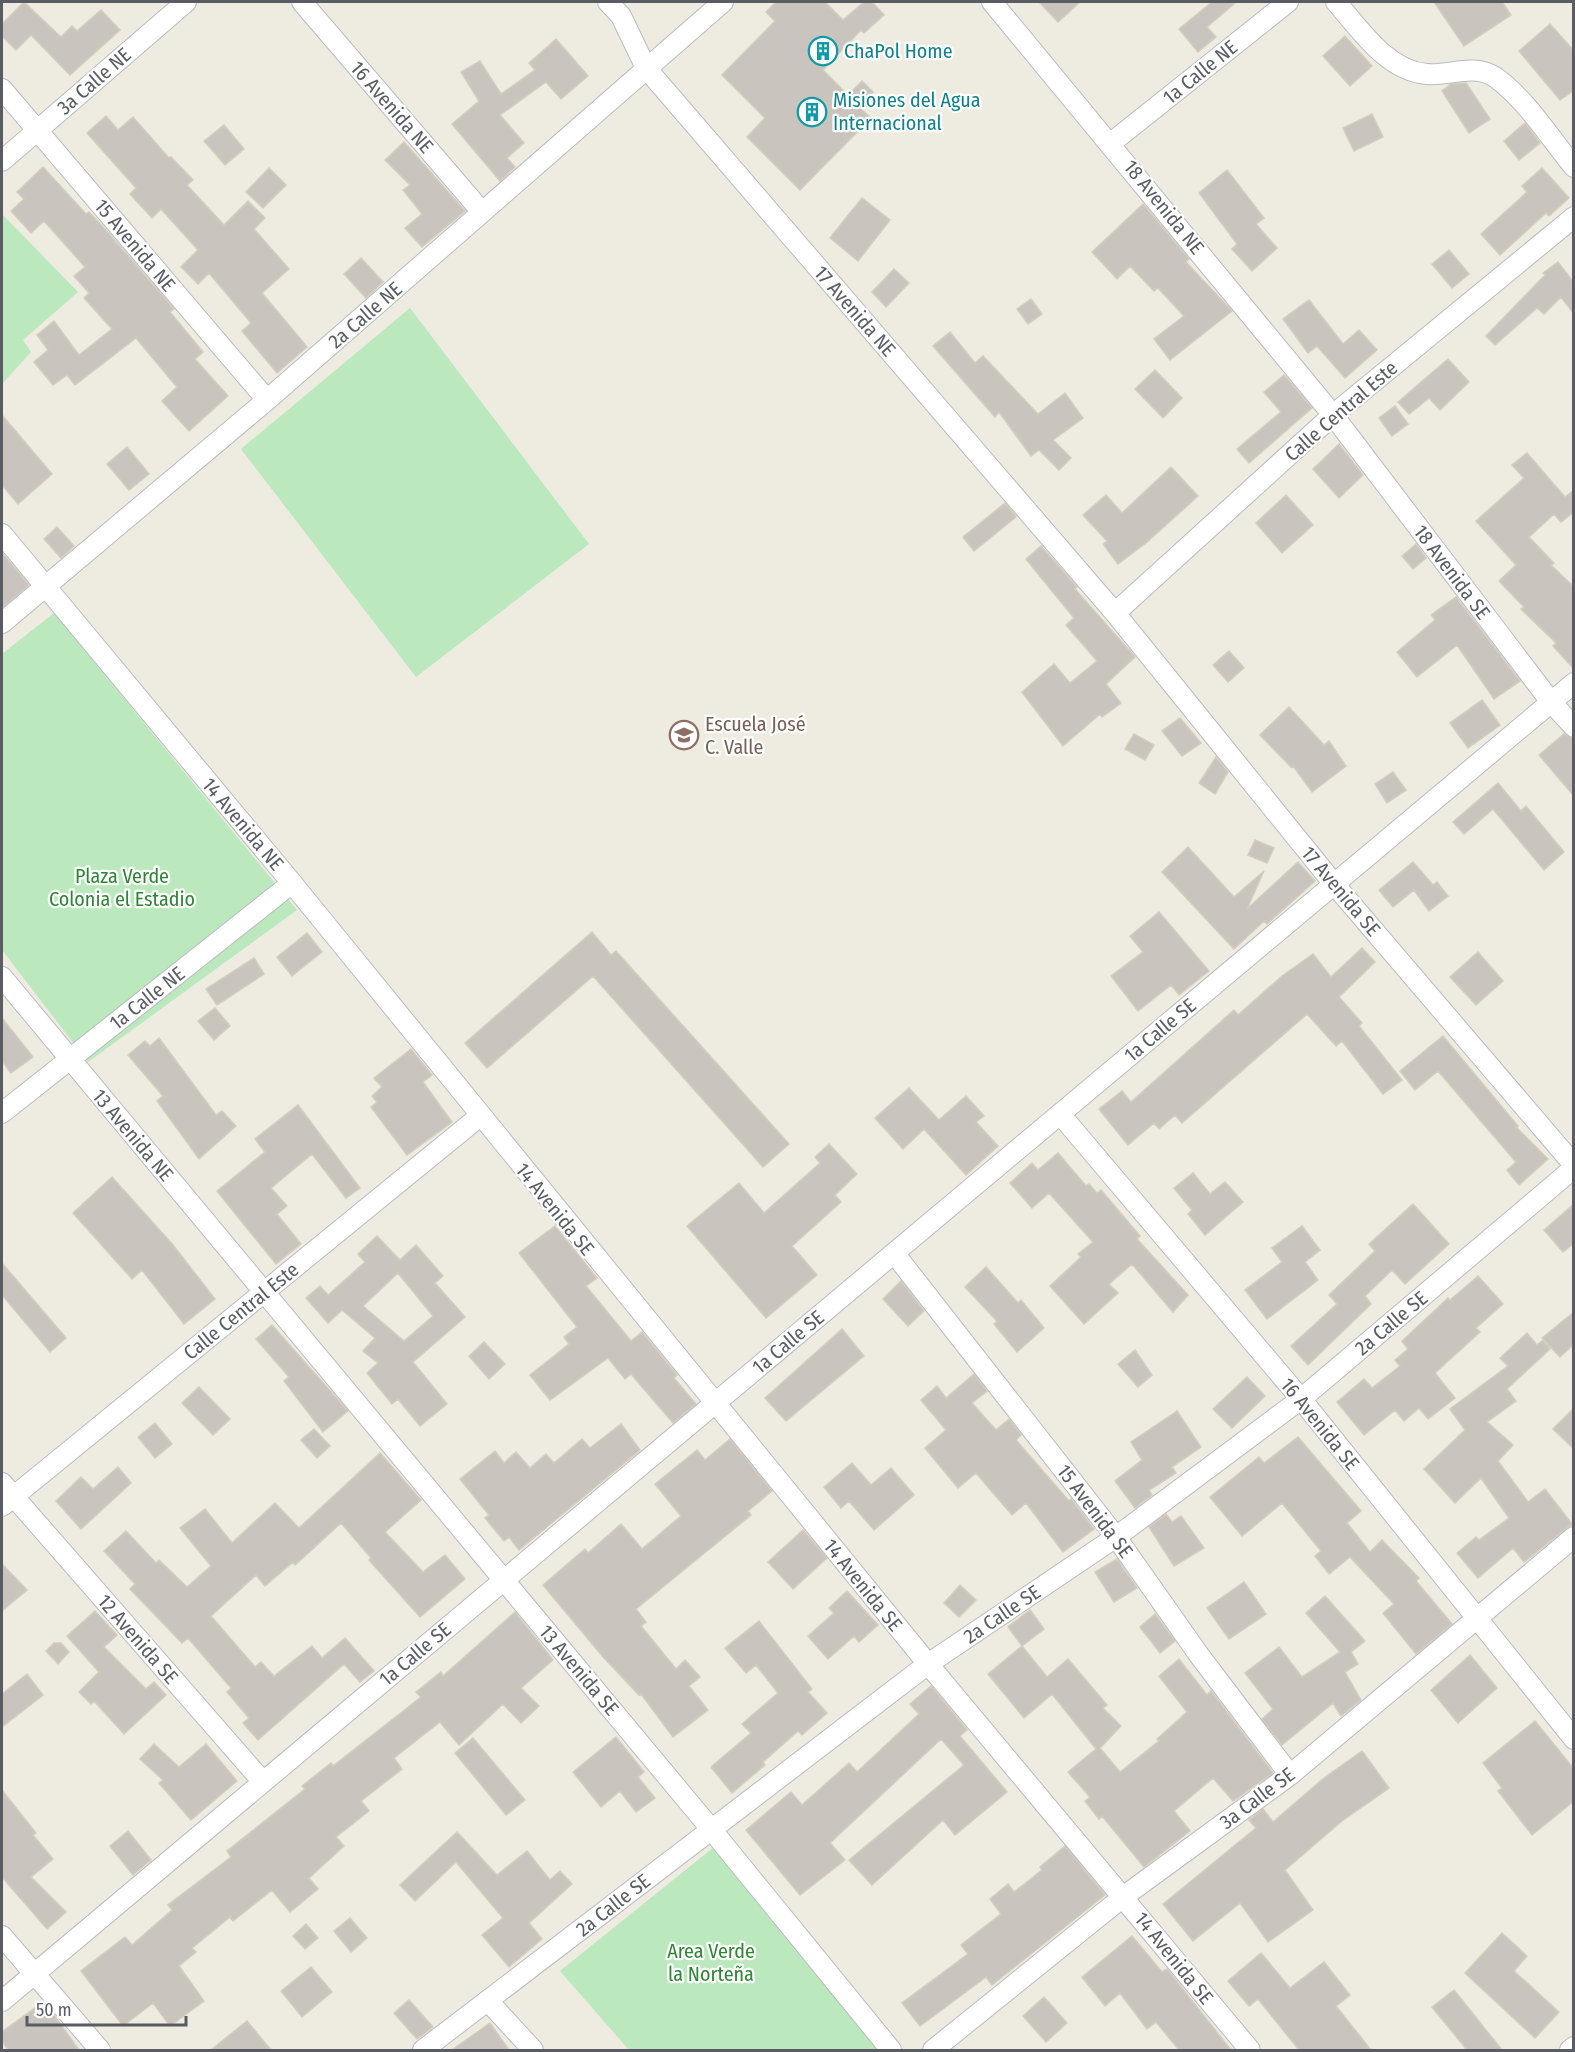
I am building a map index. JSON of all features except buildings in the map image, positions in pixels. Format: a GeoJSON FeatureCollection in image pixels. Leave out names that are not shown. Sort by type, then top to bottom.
{"type":"FeatureCollection","features":[{"type":"Feature","properties":{"kind":"street","name":"3a Calle NE"},"geometry":{"type":"LineString","coordinates":[[2,161],[186,2]]}},
{"type":"Feature","properties":{"kind":"street","name":"16 Avenida NE"},"geometry":{"type":"LineString","coordinates":[[302,2],[482,212]]}},
{"type":"Feature","properties":{"kind":"street","name":"17 Avenida NE"},"geometry":{"type":"LineString","coordinates":[[608,2],[621,16],[646,68],[1114,613]]}},
{"type":"Feature","properties":{"kind":"street","name":"2a Calle NE"},"geometry":{"type":"LineString","coordinates":[[2,623],[267,400],[723,2]]}},
{"type":"Feature","properties":{"kind":"street","name":"18 Avenida NE"},"geometry":{"type":"LineString","coordinates":[[992,2],[1112,143],[1333,415]]}},
{"type":"Feature","properties":{"kind":"street","name":"1a Calle NE"},"geometry":{"type":"LineString","coordinates":[[1112,143],[1288,2]]}},
{"type":"Feature","properties":{"kind":"street"},"geometry":{"type":"LineString","coordinates":[[1336,2],[1378,50],[1401,67],[1427,74],[1474,70],[1494,76],[1521,103],[1574,167]]}},
{"type":"Feature","properties":{"kind":"street","name":"15 Avenida NE"},"geometry":{"type":"LineString","coordinates":[[2,89],[267,400]]}},
{"type":"Feature","properties":{"kind":"street","name":"Calle Central Este"},"geometry":{"type":"LineString","coordinates":[[1114,613],[1333,415],[1574,217]]}},
{"type":"Feature","properties":{"kind":"street","name":"18 Avenida SE"},"geometry":{"type":"LineString","coordinates":[[1333,415],[1551,702],[1574,727]]}},
{"type":"Feature","properties":{"kind":"street","name":"14 Avenida NE"},"geometry":{"type":"LineString","coordinates":[[2,534],[292,883],[480,1116]]}},
{"type":"Feature","properties":{"kind":"street","name":"17 Avenida SE"},"geometry":{"type":"LineString","coordinates":[[1114,613],[1334,884],[1574,1166]]}},
{"type":"Feature","properties":{"kind":"street","name":"1a Calle SE"},"geometry":{"type":"LineString","coordinates":[[2,2001],[1574,683]]}},
{"type":"Feature","properties":{"kind":"street","name":"1a Calle NE"},"geometry":{"type":"LineString","coordinates":[[2,1113],[292,883]]}},
{"type":"Feature","properties":{"kind":"street","name":"13 Avenida NE"},"geometry":{"type":"LineString","coordinates":[[2,976],[264,1292]]}},
{"type":"Feature","properties":{"kind":"street","name":"16 Avenida SE"},"geometry":{"type":"LineString","coordinates":[[1060,1114],[1301,1399],[1475,1619],[1574,1739]]}},
{"type":"Feature","properties":{"kind":"street","name":"Calle Central Este"},"geometry":{"type":"LineString","coordinates":[[5,1495],[264,1292],[480,1116]]}},
{"type":"Feature","properties":{"kind":"street","name":"14 Avenida SE"},"geometry":{"type":"LineString","coordinates":[[480,1116],[928,1664],[1250,2050]]}},
{"type":"Feature","properties":{"kind":"street","name":"2a Calle SE"},"geometry":{"type":"LineString","coordinates":[[423,2050],[928,1664],[1116,1537],[1301,1399],[1574,1166]]}},
{"type":"Feature","properties":{"kind":"street","name":"15 Avenida SE"},"geometry":{"type":"LineString","coordinates":[[894,1253],[1116,1537],[1199,1655],[1290,1774]]}},
{"type":"Feature","properties":{"kind":"street","name":"13 Avenida SE"},"geometry":{"type":"LineString","coordinates":[[264,1292],[711,1829],[891,2050]]}},
{"type":"Feature","properties":{"kind":"street","name":"12 Avenida SE"},"geometry":{"type":"LineString","coordinates":[[5,1495],[263,1782]]}},
{"type":"Feature","properties":{"kind":"street","name":"3a Calle SE"},"geometry":{"type":"LineString","coordinates":[[933,2050],[1123,1897],[1290,1774],[1574,1537]]}},
{"type":"Feature","properties":{"kind":"street"},"geometry":{"type":"LineString","coordinates":[[2,1936],[100,2050]]}},
{"type":"Feature","properties":{"kind":"street"},"geometry":{"type":"LineString","coordinates":[[488,2001],[533,2050]]}},
{"type":"Feature","properties":{"kind":"green space"},"geometry":{"type":"Polygon","coordinates":[[[2,214],[78,292],[23,340],[31,352],[2,384],[2,214]]]}},
{"type":"Feature","properties":{"kind":"green space"},"geometry":{"type":"Polygon","coordinates":[[[410,308],[589,544],[416,677],[241,449],[410,308]]]}},
{"type":"Feature","properties":{"kind":"green space","name":"Plaza Verde Colonia el Estadio"},"geometry":{"type":"Polygon","coordinates":[[[54,613],[297,910],[88,1062],[2,950],[2,654],[54,613]]]}},
{"type":"Feature","properties":{"kind":"green space","name":"Area Verde la Norteña"},"geometry":{"type":"Polygon","coordinates":[[[724,1839],[894,2050],[629,2050],[560,1971],[724,1839]]]}},
{"type":"Feature","properties":{"kind":"place","name":"ChaPol Home"},"geometry":{"type":"Point","coordinates":[823,51]}},
{"type":"Feature","properties":{"kind":"place","name":"Misiones del Agua Internacional"},"geometry":{"type":"Point","coordinates":[812,112]}},
{"type":"Feature","properties":{"kind":"place","name":"Escuela José C. Valle"},"geometry":{"type":"Point","coordinates":[684,735]}}]}
